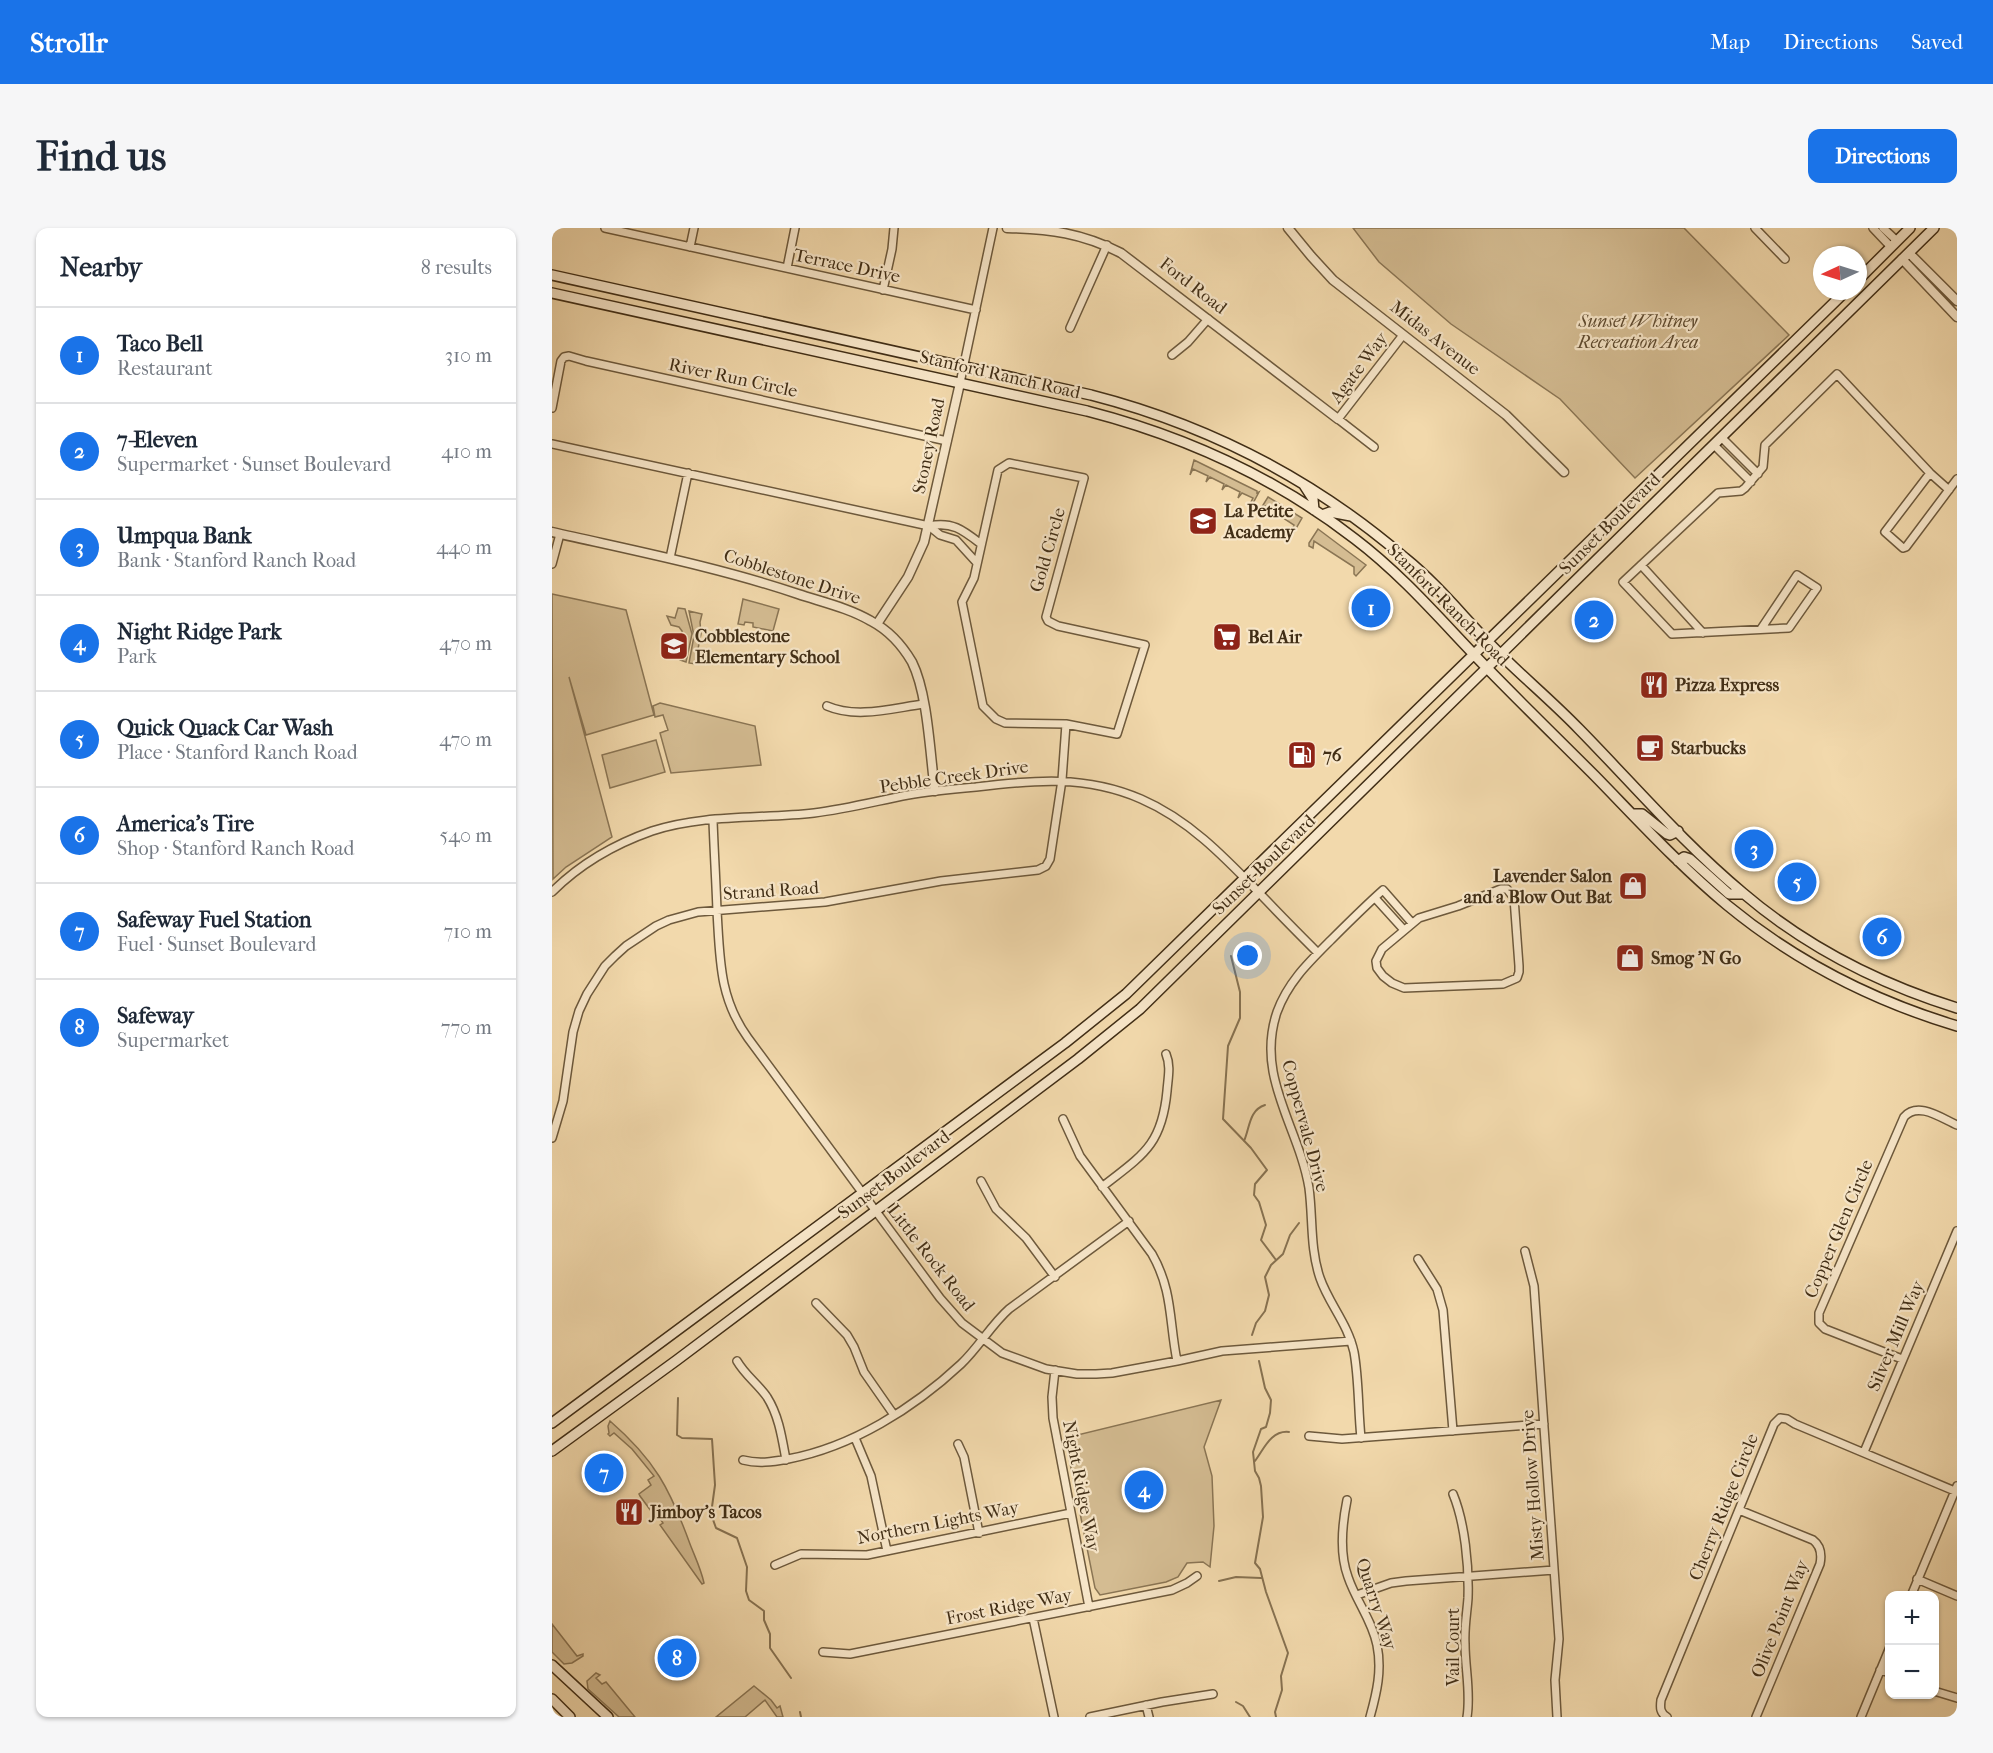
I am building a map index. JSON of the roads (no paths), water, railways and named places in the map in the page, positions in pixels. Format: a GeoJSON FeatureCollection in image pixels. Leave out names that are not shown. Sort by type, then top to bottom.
{"type":"FeatureCollection","features":[{"type":"Feature","properties":{"kind":"main road"},"geometry":{"type":"LineString","coordinates":[[1867,271],[1910,228]]}},
{"type":"Feature","properties":{"kind":"main road","name":"Sunset Boulevard"},"geometry":{"type":"LineString","coordinates":[[552,1451],[1110,1035],[1169,982],[1934,228]]}},
{"type":"Feature","properties":{"kind":"main road"},"geometry":{"type":"LineString","coordinates":[[1894,244],[1905,256]]}},
{"type":"Feature","properties":{"kind":"main road","name":"Stanford Ranch Road"},"geometry":{"type":"LineString","coordinates":[[552,275],[1091,395],[1156,414],[1222,440],[1300,480],[1354,516],[1416,567],[1501,655],[1576,726],[1678,831],[1744,894],[1834,956],[1893,984],[1957,1008]]}},
{"type":"Feature","properties":{"kind":"main road","name":"Stanford Ranch Road"},"geometry":{"type":"LineString","coordinates":[[552,293],[1087,411],[1161,433],[1270,482],[1318,512],[1396,573],[1678,861],[1728,906],[1752,925],[1812,964],[1886,1001],[1957,1026]]}},
{"type":"Feature","properties":{"kind":"main road","name":"Sunset Boulevard"},"geometry":{"type":"LineString","coordinates":[[552,1423],[1097,1018],[1154,968],[1837,300]]}},
{"type":"Feature","properties":{"kind":"main road"},"geometry":{"type":"LineString","coordinates":[[1300,480],[1313,499],[1318,512],[1354,516]]}},
{"type":"Feature","properties":{"kind":"main road"},"geometry":{"type":"LineString","coordinates":[[1632,814],[1642,814],[1670,836],[1678,831]]}},
{"type":"Feature","properties":{"kind":"main road"},"geometry":{"type":"LineString","coordinates":[[1678,861],[1684,857],[1690,859],[1729,894],[1744,894]]}},
{"type":"Feature","properties":{"kind":"main road"},"geometry":{"type":"LineString","coordinates":[[552,1665],[608,1717]]}},
{"type":"Feature","properties":{"kind":"main road"},"geometry":{"type":"LineString","coordinates":[[552,1699],[570,1717]]}},
{"type":"Feature","properties":{"kind":"street","name":"Terrace Drive"},"geometry":{"type":"LineString","coordinates":[[605,228],[976,310]]}},
{"type":"Feature","properties":{"kind":"street"},"geometry":{"type":"LineString","coordinates":[[690,247],[694,228]]}},
{"type":"Feature","properties":{"kind":"street"},"geometry":{"type":"LineString","coordinates":[[787,268],[795,228]]}},
{"type":"Feature","properties":{"kind":"street"},"geometry":{"type":"LineString","coordinates":[[883,290],[894,228]]}},
{"type":"Feature","properties":{"kind":"street","name":"Stoney Road"},"geometry":{"type":"LineString","coordinates":[[877,624],[914,567],[924,542],[993,228]]}},
{"type":"Feature","properties":{"kind":"street","name":"Ford Road"},"geometry":{"type":"LineString","coordinates":[[1007,228],[1060,231],[1107,245],[1136,263],[1338,419]]}},
{"type":"Feature","properties":{"kind":"street","name":"Midas Avenue"},"geometry":{"type":"LineString","coordinates":[[1288,228],[1333,280],[1506,415],[1564,472]]}},
{"type":"Feature","properties":{"kind":"street"},"geometry":{"type":"LineString","coordinates":[[1755,228],[1785,259]]}},
{"type":"Feature","properties":{"kind":"street"},"geometry":{"type":"LineString","coordinates":[[1873,228],[1894,244]]}},
{"type":"Feature","properties":{"kind":"street"},"geometry":{"type":"LineString","coordinates":[[1884,228],[1894,244]]}},
{"type":"Feature","properties":{"kind":"street"},"geometry":{"type":"LineString","coordinates":[[1070,328],[1107,245]]}},
{"type":"Feature","properties":{"kind":"street"},"geometry":{"type":"LineString","coordinates":[[1905,256],[1957,301]]}},
{"type":"Feature","properties":{"kind":"street"},"geometry":{"type":"LineString","coordinates":[[1905,256],[1957,317]]}},
{"type":"Feature","properties":{"kind":"street"},"geometry":{"type":"LineString","coordinates":[[1172,355],[1188,342],[1208,319]]}},
{"type":"Feature","properties":{"kind":"street","name":"Agate Way"},"geometry":{"type":"LineString","coordinates":[[1338,419],[1403,335]]}},
{"type":"Feature","properties":{"kind":"street","name":"River Run Circle"},"geometry":{"type":"LineString","coordinates":[[552,408],[561,362],[564,357],[569,356],[947,441]]}},
{"type":"Feature","properties":{"kind":"street"},"geometry":{"type":"LineString","coordinates":[[1761,629],[1797,575],[1817,588],[1789,628],[1672,634],[1623,582],[1718,493],[1741,491],[1751,482],[1765,462],[1766,446],[1837,374],[1930,473],[1949,490]]}},
{"type":"Feature","properties":{"kind":"street"},"geometry":{"type":"LineString","coordinates":[[1338,419],[1374,447]]}},
{"type":"Feature","properties":{"kind":"street"},"geometry":{"type":"LineString","coordinates":[[1722,438],[1758,474]]}},
{"type":"Feature","properties":{"kind":"street"},"geometry":{"type":"LineString","coordinates":[[552,444],[928,525],[955,526],[981,544]]}},
{"type":"Feature","properties":{"kind":"street"},"geometry":{"type":"LineString","coordinates":[[1714,445],[1751,482]]}},
{"type":"Feature","properties":{"kind":"street","name":"Gold Circle"},"geometry":{"type":"LineString","coordinates":[[1009,463],[1084,478],[1046,614],[1047,620],[1058,626],[1145,645],[1117,734],[1066,724],[1005,723],[996,719],[983,706],[962,602],[974,578],[981,544],[998,470],[1009,463]]}},
{"type":"Feature","properties":{"kind":"street"},"geometry":{"type":"LineString","coordinates":[[669,558],[688,473]]}},
{"type":"Feature","properties":{"kind":"street"},"geometry":{"type":"LineString","coordinates":[[1930,473],[1885,532],[1903,548],[1957,479]]}},
{"type":"Feature","properties":{"kind":"street"},"geometry":{"type":"LineString","coordinates":[[928,525],[940,535],[956,540],[977,563]]}},
{"type":"Feature","properties":{"kind":"street"},"geometry":{"type":"LineString","coordinates":[[552,564],[556,533]]}},
{"type":"Feature","properties":{"kind":"street","name":"Cobblestone Drive"},"geometry":{"type":"LineString","coordinates":[[556,533],[722,570],[851,612],[877,624],[898,643],[911,661],[919,681],[935,791]]}},
{"type":"Feature","properties":{"kind":"street"},"geometry":{"type":"LineString","coordinates":[[1641,565],[1703,633]]}},
{"type":"Feature","properties":{"kind":"street"},"geometry":{"type":"LineString","coordinates":[[827,706],[837,710],[861,712],[924,704]]}},
{"type":"Feature","properties":{"kind":"street"},"geometry":{"type":"LineString","coordinates":[[1062,780],[1066,724]]}},
{"type":"Feature","properties":{"kind":"street","name":"Pebble Creek Drive"},"geometry":{"type":"LineString","coordinates":[[552,892],[583,866],[625,842],[670,826],[712,820],[814,813],[935,791],[1024,781],[1062,780],[1124,793],[1160,808],[1200,835],[1318,953]]}},
{"type":"Feature","properties":{"kind":"street","name":"Strand Road"},"geometry":{"type":"LineString","coordinates":[[552,1138],[563,1101],[573,1032],[579,1011],[587,993],[605,966],[626,946],[656,926],[686,915],[717,909],[825,902],[941,881],[1038,870],[1046,866],[1050,859],[1062,780]]}},
{"type":"Feature","properties":{"kind":"street","name":"Little Rock Road"},"geometry":{"type":"LineString","coordinates":[[712,820],[721,974],[734,1016],[862,1193],[962,1323],[1002,1353],[1055,1371],[1077,1374],[1112,1373],[1222,1351],[1351,1341]]}},
{"type":"Feature","properties":{"kind":"street"},"geometry":{"type":"LineString","coordinates":[[1507,889],[1512,893],[1515,904],[1519,972],[1517,978],[1510,983],[1503,984],[1419,988],[1398,986],[1379,973],[1376,961],[1382,949],[1404,930],[1428,915],[1458,906],[1493,891],[1507,889]]}},
{"type":"Feature","properties":{"kind":"street","name":"Coppervale Drive"},"geometry":{"type":"LineString","coordinates":[[1361,1438],[1356,1368],[1351,1341],[1347,1329],[1327,1295],[1317,1266],[1307,1178],[1278,1095],[1271,1056],[1273,1027],[1284,996],[1299,973],[1383,890],[1396,905]]}},
{"type":"Feature","properties":{"kind":"street"},"geometry":{"type":"LineString","coordinates":[[1375,898],[1404,930]]}},
{"type":"Feature","properties":{"kind":"street"},"geometry":{"type":"LineString","coordinates":[[1388,912],[1396,905],[1412,923]]}},
{"type":"Feature","properties":{"kind":"street"},"geometry":{"type":"LineString","coordinates":[[1102,1186],[1137,1160],[1157,1135],[1166,1104],[1169,1070],[1166,1054]]}},
{"type":"Feature","properties":{"kind":"street","name":"Copper Glen Circle"},"geometry":{"type":"LineString","coordinates":[[1902,1359],[1826,1329],[1819,1323],[1819,1313],[1904,1117],[1913,1110],[1921,1109],[1957,1125]]}},
{"type":"Feature","properties":{"kind":"street"},"geometry":{"type":"LineString","coordinates":[[1064,1119],[1080,1156],[1152,1254],[1163,1276],[1169,1296],[1177,1361]]}},
{"type":"Feature","properties":{"kind":"street"},"geometry":{"type":"LineString","coordinates":[[981,1181],[996,1209],[1026,1238],[1055,1276]]}},
{"type":"Feature","properties":{"kind":"street"},"geometry":{"type":"LineString","coordinates":[[743,1460],[765,1463],[825,1450],[855,1438],[894,1415],[961,1364],[1009,1309],[1129,1221]]}},
{"type":"Feature","properties":{"kind":"street","name":"Silver Mill Way"},"geometry":{"type":"LineString","coordinates":[[1864,1452],[1957,1231]]}},
{"type":"Feature","properties":{"kind":"street","name":"Misty Hollow Drive"},"geometry":{"type":"LineString","coordinates":[[1526,1251],[1534,1286],[1559,1639],[1555,1680],[1557,1717]]}},
{"type":"Feature","properties":{"kind":"street"},"geometry":{"type":"LineString","coordinates":[[1418,1259],[1437,1289],[1443,1310],[1453,1431]]}},
{"type":"Feature","properties":{"kind":"street"},"geometry":{"type":"LineString","coordinates":[[816,1302],[847,1335],[864,1372],[894,1415]]}},
{"type":"Feature","properties":{"kind":"street"},"geometry":{"type":"LineString","coordinates":[[737,1361],[773,1409],[782,1432],[786,1460]]}},
{"type":"Feature","properties":{"kind":"street","name":"Night Ridge Way"},"geometry":{"type":"LineString","coordinates":[[1055,1371],[1052,1397],[1053,1418],[1089,1607]]}},
{"type":"Feature","properties":{"kind":"street","name":"Cherry Ridge Circle"},"geometry":{"type":"LineString","coordinates":[[1667,1717],[1662,1714],[1660,1708],[1662,1700],[1774,1424],[1780,1418],[1956,1490]]}},
{"type":"Feature","properties":{"kind":"street"},"geometry":{"type":"LineString","coordinates":[[1309,1436],[1332,1439],[1361,1438],[1544,1424]]}},
{"type":"Feature","properties":{"kind":"street"},"geometry":{"type":"LineString","coordinates":[[855,1438],[871,1476],[887,1551]]}},
{"type":"Feature","properties":{"kind":"street"},"geometry":{"type":"LineString","coordinates":[[958,1444],[964,1457],[979,1533]]}},
{"type":"Feature","properties":{"kind":"street"},"geometry":{"type":"LineString","coordinates":[[1913,1591],[1956,1490]]}},
{"type":"Feature","properties":{"kind":"street","name":"Vail Court"},"geometry":{"type":"LineString","coordinates":[[1454,1494],[1462,1520],[1467,1576],[1468,1598],[1464,1642],[1467,1717]]}},
{"type":"Feature","properties":{"kind":"street","name":"Quarry Way"},"geometry":{"type":"LineString","coordinates":[[1347,1500],[1342,1530],[1348,1577],[1377,1643],[1380,1676],[1370,1717]]}},
{"type":"Feature","properties":{"kind":"street","name":"Olive Point Way"},"geometry":{"type":"LineString","coordinates":[[1739,1510],[1813,1540],[1821,1552],[1820,1564],[1756,1717]]}},
{"type":"Feature","properties":{"kind":"street","name":"Northern Lights Way"},"geometry":{"type":"LineString","coordinates":[[775,1564],[801,1554],[860,1555],[887,1551],[1071,1513]]}},
{"type":"Feature","properties":{"kind":"street"},"geometry":{"type":"LineString","coordinates":[[1357,1595],[1391,1583],[1554,1570]]}},
{"type":"Feature","properties":{"kind":"street","name":"Frost Ridge Way"},"geometry":{"type":"LineString","coordinates":[[823,1652],[850,1654],[1089,1607],[1172,1590],[1197,1576]]}},
{"type":"Feature","properties":{"kind":"street"},"geometry":{"type":"LineString","coordinates":[[1917,1579],[1957,1596]]}},
{"type":"Feature","properties":{"kind":"street"},"geometry":{"type":"LineString","coordinates":[[1033,1618],[1054,1717]]}},
{"type":"Feature","properties":{"kind":"street"},"geometry":{"type":"LineString","coordinates":[[1861,1717],[1885,1658]]}},
{"type":"Feature","properties":{"kind":"street"},"geometry":{"type":"LineString","coordinates":[[1880,1670],[1885,1672]]}},
{"type":"Feature","properties":{"kind":"street"},"geometry":{"type":"LineString","coordinates":[[1939,1692],[1957,1698]]}},
{"type":"Feature","properties":{"kind":"street"},"geometry":{"type":"LineString","coordinates":[[1090,1717],[1213,1694]]}},
{"type":"Feature","properties":{"kind":"street"},"geometry":{"type":"LineString","coordinates":[[1146,1706],[1149,1717]]}},
{"type":"Feature","properties":{"kind":"waterway"},"geometry":{"type":"LineString","coordinates":[[1231,956],[1240,992],[1240,1018],[1228,1046],[1223,1119],[1251,1148],[1267,1170],[1255,1184],[1254,1195],[1259,1202],[1266,1225],[1261,1240],[1276,1260]]}},
{"type":"Feature","properties":{"kind":"waterway"},"geometry":{"type":"LineString","coordinates":[[1244,1141],[1253,1115],[1265,1105]]}},
{"type":"Feature","properties":{"kind":"waterway"},"geometry":{"type":"LineString","coordinates":[[1252,1335],[1256,1323],[1265,1311],[1269,1295],[1265,1277],[1271,1265],[1283,1254],[1290,1235],[1299,1223]]}},
{"type":"Feature","properties":{"kind":"waterway"},"geometry":{"type":"LineString","coordinates":[[1259,1361],[1265,1388],[1271,1400],[1266,1427],[1261,1429],[1253,1452],[1255,1471],[1261,1486],[1263,1517],[1255,1563],[1260,1569],[1288,1653],[1281,1676],[1282,1690],[1275,1712],[1276,1717]]}},
{"type":"Feature","properties":{"kind":"waterway"},"geometry":{"type":"LineString","coordinates":[[678,1398],[677,1435],[682,1438],[712,1439],[715,1485],[711,1514],[716,1528],[737,1538],[747,1567],[746,1591],[749,1600],[764,1611],[764,1620],[770,1634],[770,1648],[791,1678]]}},
{"type":"Feature","properties":{"kind":"waterway"},"geometry":{"type":"LineString","coordinates":[[1255,1461],[1273,1437],[1289,1432]]}},
{"type":"Feature","properties":{"kind":"waterway"},"geometry":{"type":"LineString","coordinates":[[1219,1581],[1236,1577],[1261,1578]]}},
{"type":"Feature","properties":{"kind":"waterway"},"geometry":{"type":"LineString","coordinates":[[1236,1702],[1243,1706],[1250,1717]]}},
{"type":"Feature","properties":{"kind":"waterway"},"geometry":{"type":"LineString","coordinates":[[800,1712],[801,1717]]}},
{"type":"Feature","properties":{"kind":"place","name":"La Petite Academy"},"geometry":{"type":"Point","coordinates":[1203,521]}},
{"type":"Feature","properties":{"kind":"place","name":"Taco Bell"},"geometry":{"type":"Point","coordinates":[1371,608]}},
{"type":"Feature","properties":{"kind":"place","name":"7-Eleven"},"geometry":{"type":"Point","coordinates":[1594,620]}},
{"type":"Feature","properties":{"kind":"place","name":"Bel Air"},"geometry":{"type":"Point","coordinates":[1227,637]}},
{"type":"Feature","properties":{"kind":"place","name":"Cobblestone Elementary School"},"geometry":{"type":"Point","coordinates":[674,646]}},
{"type":"Feature","properties":{"kind":"place","name":"Pizza Express"},"geometry":{"type":"Point","coordinates":[1654,685]}},
{"type":"Feature","properties":{"kind":"place","name":"Starbucks"},"geometry":{"type":"Point","coordinates":[1650,748]}},
{"type":"Feature","properties":{"kind":"place","name":"76"},"geometry":{"type":"Point","coordinates":[1302,755]}},
{"type":"Feature","properties":{"kind":"place","name":"Umpqua Bank"},"geometry":{"type":"Point","coordinates":[1754,849]}},
{"type":"Feature","properties":{"kind":"place","name":"Quick Quack Car Wash"},"geometry":{"type":"Point","coordinates":[1797,882]}},
{"type":"Feature","properties":{"kind":"place","name":"Lavender Salon and a Blow Out Bat"},"geometry":{"type":"Point","coordinates":[1633,886]}},
{"type":"Feature","properties":{"kind":"place","name":"America's Tire"},"geometry":{"type":"Point","coordinates":[1882,937]}},
{"type":"Feature","properties":{"kind":"place","name":"Smog 'N Go"},"geometry":{"type":"Point","coordinates":[1630,958]}},
{"type":"Feature","properties":{"kind":"place","name":"Safeway Fuel Station"},"geometry":{"type":"Point","coordinates":[604,1473]}},
{"type":"Feature","properties":{"kind":"place","name":"Night Ridge Park"},"geometry":{"type":"Point","coordinates":[1144,1490]}},
{"type":"Feature","properties":{"kind":"place","name":"Jimboy's Tacos"},"geometry":{"type":"Point","coordinates":[629,1512]}},
{"type":"Feature","properties":{"kind":"place","name":"Safeway"},"geometry":{"type":"Point","coordinates":[677,1658]}},
{"type":"Feature","properties":{"kind":"park label","name":"Sunset Whitney Recreation Area"},"geometry":{"type":"Point","coordinates":[1638,331]}}]}
